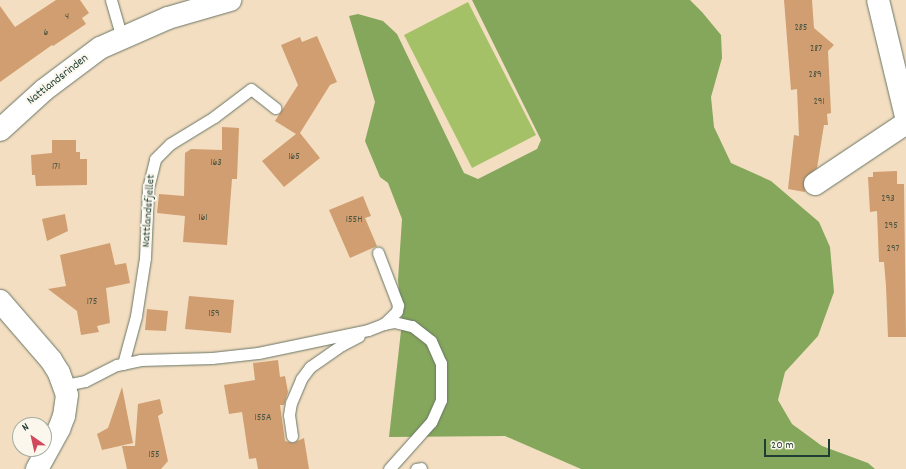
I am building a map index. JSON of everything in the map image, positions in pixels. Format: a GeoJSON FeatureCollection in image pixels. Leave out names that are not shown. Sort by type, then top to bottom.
{"type":"FeatureCollection","features":[{"type":"Feature","properties":{"kind":"street","name":"Nattlandsrinden"},"geometry":{"type":"LineString","coordinates":[[0,130],[71,69],[100,48],[121,36],[168,18],[230,0]]}},
{"type":"Feature","properties":{"kind":"street"},"geometry":{"type":"LineString","coordinates":[[878,0],[906,116]]}},
{"type":"Feature","properties":{"kind":"street"},"geometry":{"type":"LineString","coordinates":[[816,184],[906,123]]}},
{"type":"Feature","properties":{"kind":"street"},"geometry":{"type":"LineString","coordinates":[[0,301],[51,360],[64,385],[67,395],[64,416],[37,469]]}},
{"type":"Feature","properties":{"kind":"lane"},"geometry":{"type":"LineString","coordinates":[[111,0],[121,36]]}},
{"type":"Feature","properties":{"kind":"lane","name":"Nattlandsfjellet"},"geometry":{"type":"LineString","coordinates":[[123,364],[136,316],[145,258],[148,188],[155,160],[170,144],[214,116],[251,89],[275,108]]}},
{"type":"Feature","properties":{"kind":"lane"},"geometry":{"type":"LineString","coordinates":[[292,436],[289,415],[291,403],[301,379],[310,367],[342,345],[384,324],[397,310],[398,305],[378,253]]}},
{"type":"Feature","properties":{"kind":"lane"},"geometry":{"type":"LineString","coordinates":[[64,385],[85,381],[123,364],[140,360],[212,358],[258,353],[368,330],[394,322],[412,326],[431,341],[441,363],[441,400],[431,422],[389,469]]}},
{"type":"Feature","properties":{"kind":"green space"},"geometry":{"type":"Polygon","coordinates":[[[472,0],[690,0],[702,12],[721,35],[722,58],[711,97],[714,127],[731,163],[771,181],[819,222],[830,247],[834,292],[818,336],[785,372],[778,400],[792,424],[822,446],[868,463],[875,469],[581,469],[505,436],[389,437],[402,322],[398,280],[402,219],[388,183],[380,177],[365,141],[375,102],[349,16],[358,14],[383,21],[397,34],[464,173],[478,179],[537,149],[541,140],[472,0]]]}},
{"type":"Feature","properties":{"kind":"green space"},"geometry":{"type":"Polygon","coordinates":[[[468,2],[536,135],[472,168],[404,35],[468,2]]]}},
{"type":"Feature","properties":{"kind":"building"},"geometry":{"type":"Polygon","coordinates":[[[56,0],[80,0],[89,13],[82,18],[86,24],[53,46],[52,45],[0,82],[0,6],[15,27],[56,0]]]}},
{"type":"Feature","properties":{"kind":"building"},"geometry":{"type":"Polygon","coordinates":[[[784,0],[812,0],[814,28],[834,45],[828,51],[831,113],[827,114],[828,125],[824,125],[817,168],[804,179],[805,192],[788,189],[794,135],[799,136],[797,89],[791,90],[784,0]]]}},
{"type":"Feature","properties":{"kind":"building"},"geometry":{"type":"Polygon","coordinates":[[[317,36],[337,82],[330,85],[300,133],[320,158],[284,187],[262,161],[296,134],[275,121],[298,85],[281,45],[300,37],[302,42],[317,36]]]}},
{"type":"Feature","properties":{"kind":"building"},"geometry":{"type":"Polygon","coordinates":[[[222,127],[239,128],[237,179],[232,179],[227,245],[183,242],[185,216],[157,213],[159,194],[184,196],[185,153],[191,149],[222,150],[222,127]]]}},
{"type":"Feature","properties":{"kind":"building"},"geometry":{"type":"Polygon","coordinates":[[[52,140],[76,140],[76,152],[80,152],[80,159],[87,159],[87,185],[36,186],[35,175],[32,175],[31,155],[52,153],[52,140]]]}},
{"type":"Feature","properties":{"kind":"building"},"geometry":{"type":"Polygon","coordinates":[[[897,171],[897,184],[904,184],[906,337],[888,337],[884,262],[879,262],[877,211],[870,212],[868,177],[873,177],[873,172],[897,171]]]}},
{"type":"Feature","properties":{"kind":"building"},"geometry":{"type":"Polygon","coordinates":[[[363,196],[371,216],[365,218],[377,246],[350,258],[329,210],[363,196]]]}},
{"type":"Feature","properties":{"kind":"building"},"geometry":{"type":"Polygon","coordinates":[[[65,214],[68,231],[47,241],[42,219],[65,214]]]}},
{"type":"Feature","properties":{"kind":"building"},"geometry":{"type":"Polygon","coordinates":[[[110,243],[115,265],[126,263],[130,283],[106,288],[110,323],[97,326],[99,332],[81,335],[77,311],[48,289],[66,286],[60,255],[110,243]]]}},
{"type":"Feature","properties":{"kind":"building"},"geometry":{"type":"Polygon","coordinates":[[[189,296],[234,300],[231,333],[185,329],[189,296]]]}},
{"type":"Feature","properties":{"kind":"building"},"geometry":{"type":"Polygon","coordinates":[[[147,309],[168,311],[166,331],[145,330],[147,309]]]}},
{"type":"Feature","properties":{"kind":"building"},"geometry":{"type":"Polygon","coordinates":[[[278,360],[280,377],[285,376],[288,392],[284,405],[280,405],[285,441],[293,443],[304,438],[309,469],[258,469],[256,458],[249,459],[242,412],[229,414],[224,385],[255,380],[253,363],[278,360]]]}},
{"type":"Feature","properties":{"kind":"building"},"geometry":{"type":"Polygon","coordinates":[[[122,387],[133,443],[102,450],[97,434],[108,428],[122,387]]]}},
{"type":"Feature","properties":{"kind":"building"},"geometry":{"type":"Polygon","coordinates":[[[160,399],[163,413],[158,416],[168,461],[161,469],[127,469],[122,446],[135,446],[138,404],[160,399]]]}}]}
